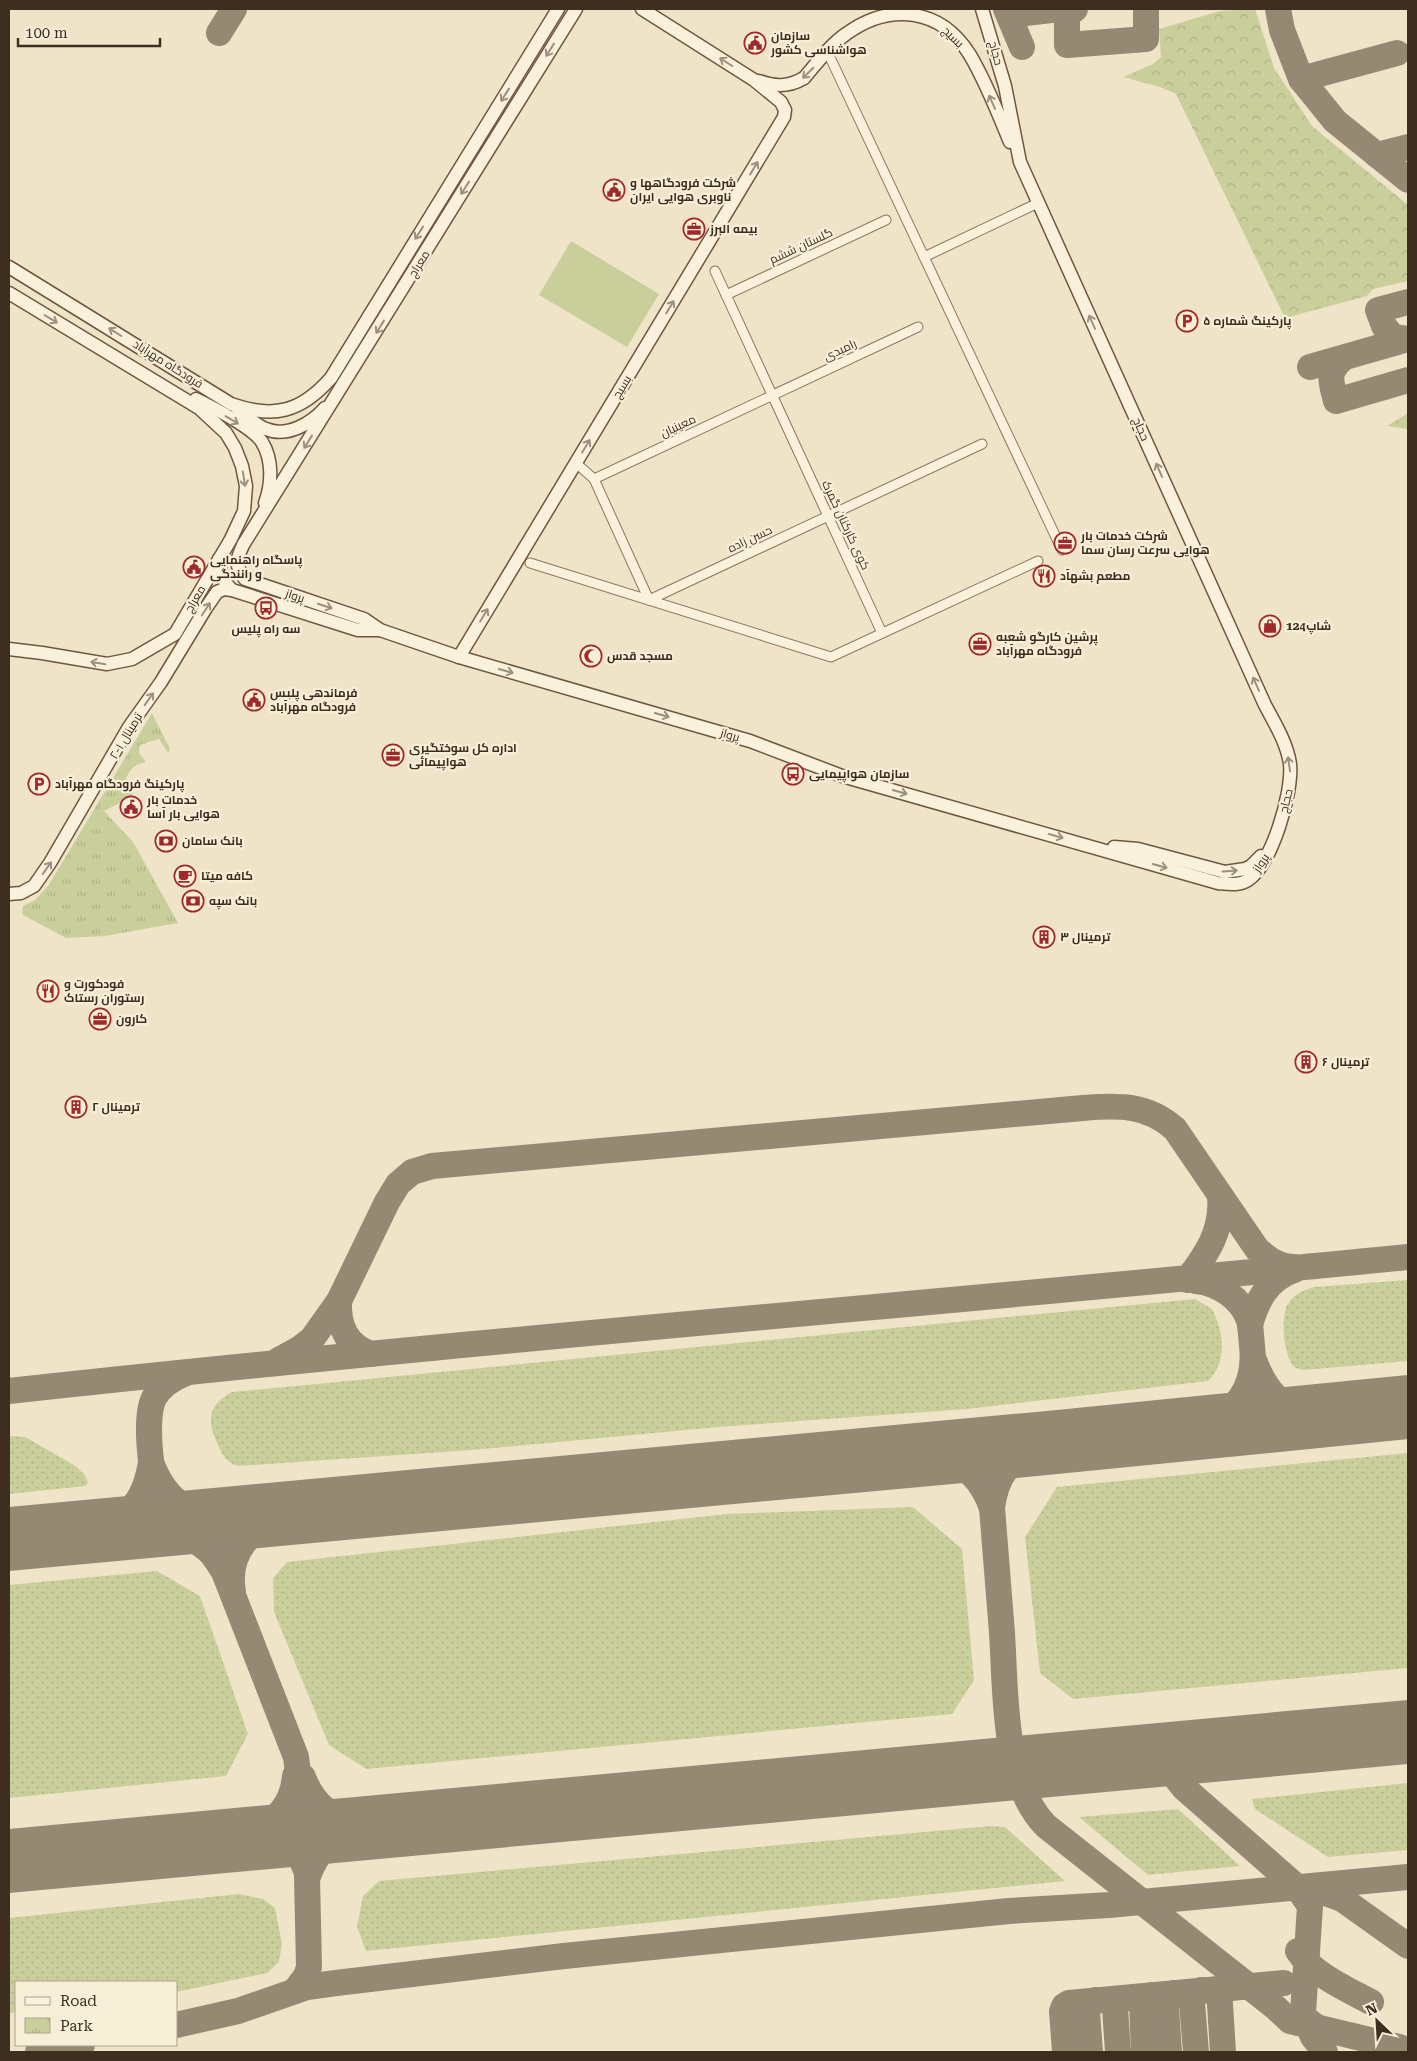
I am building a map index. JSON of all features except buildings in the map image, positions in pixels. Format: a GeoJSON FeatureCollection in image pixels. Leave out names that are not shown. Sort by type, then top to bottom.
{"type":"FeatureCollection","features":[{"type":"Feature","properties":{"kind":"main road","name":"معراج"},"geometry":{"type":"LineString","coordinates":[[331,378],[558,9]]}},
{"type":"Feature","properties":{"kind":"main road","name":"معراج"},"geometry":{"type":"LineString","coordinates":[[260,519],[576,9]]}},
{"type":"Feature","properties":{"kind":"main road"},"geometry":{"type":"LineString","coordinates":[[642,9],[754,80]]}},
{"type":"Feature","properties":{"kind":"main road","name":"حجاج"},"geometry":{"type":"LineString","coordinates":[[982,9],[1005,86],[1020,162],[1285,746],[1290,764],[1289,792],[1272,845]]}},
{"type":"Feature","properties":{"kind":"main road","name":"بسیج"},"geometry":{"type":"LineString","coordinates":[[754,80],[770,85],[797,82],[804,78],[844,35],[867,21],[894,13],[910,13],[924,17],[949,31],[970,54],[1020,162]]}},
{"type":"Feature","properties":{"kind":"main road","name":"بسیج"},"geometry":{"type":"LineString","coordinates":[[459,657],[784,117],[781,102],[754,80]]}},
{"type":"Feature","properties":{"kind":"main road","name":"فرودگاه مهرآباد"},"geometry":{"type":"LineString","coordinates":[[9,267],[231,404],[246,409],[266,412],[287,410],[302,404],[318,393],[331,378]]}},
{"type":"Feature","properties":{"kind":"main road"},"geometry":{"type":"LineString","coordinates":[[12,296],[28,278]]}},
{"type":"Feature","properties":{"kind":"main road","name":"فرودگاه مهرآباد"},"geometry":{"type":"LineString","coordinates":[[12,296],[198,408],[226,434],[235,448],[242,466],[246,486],[244,510],[231,539]]}},
{"type":"Feature","properties":{"kind":"main road"},"geometry":{"type":"LineString","coordinates":[[142,373],[213,408],[261,440],[266,450],[270,469],[270,490],[260,519]]}},
{"type":"Feature","properties":{"kind":"main road"},"geometry":{"type":"LineString","coordinates":[[231,404],[265,429],[278,432],[300,428],[320,414],[343,386]]}},
{"type":"Feature","properties":{"kind":"main road","name":"پرواز"},"geometry":{"type":"LineString","coordinates":[[260,519],[237,557],[236,564],[238,570],[246,579],[364,619],[380,630],[459,657],[750,740],[842,776],[1218,883],[1232,884],[1243,882],[1255,873],[1272,845]]}},
{"type":"Feature","properties":{"kind":"main road","name":"معراج"},"geometry":{"type":"LineString","coordinates":[[180,637],[204,585],[231,539]]}},
{"type":"Feature","properties":{"kind":"main road"},"geometry":{"type":"LineString","coordinates":[[219,559],[220,574],[224,582],[232,590]]}},
{"type":"Feature","properties":{"kind":"main road"},"geometry":{"type":"LineString","coordinates":[[204,585],[209,581],[214,582],[218,586],[217,592]]}},
{"type":"Feature","properties":{"kind":"main road","name":"معراج"},"geometry":{"type":"LineString","coordinates":[[180,637],[217,592],[224,589],[232,590]]}},
{"type":"Feature","properties":{"kind":"main road","name":"پرواز"},"geometry":{"type":"LineString","coordinates":[[232,590],[358,630],[380,630]]}},
{"type":"Feature","properties":{"kind":"main road"},"geometry":{"type":"LineString","coordinates":[[9,650],[42,653],[107,664],[132,659],[180,637]]}},
{"type":"Feature","properties":{"kind":"main road","name":"ترمینال ۱-۲"},"geometry":{"type":"LineString","coordinates":[[9,894],[21,893],[34,886],[50,863],[129,727],[161,682],[180,637]]}},
{"type":"Feature","properties":{"kind":"street"},"geometry":{"type":"LineString","coordinates":[[828,53],[1062,550]]}},
{"type":"Feature","properties":{"kind":"street"},"geometry":{"type":"LineString","coordinates":[[924,257],[1038,203]]}},
{"type":"Feature","properties":{"kind":"street","name":"گلستان ششم"},"geometry":{"type":"LineString","coordinates":[[726,295],[886,220]]}},
{"type":"Feature","properties":{"kind":"street","name":"کوی کارکنان گمرک"},"geometry":{"type":"LineString","coordinates":[[715,271],[882,633]]}},
{"type":"Feature","properties":{"kind":"street","name":"رامبدی"},"geometry":{"type":"LineString","coordinates":[[773,396],[918,327]]}},
{"type":"Feature","properties":{"kind":"street","name":"معینیان"},"geometry":{"type":"LineString","coordinates":[[594,479],[773,396]]}},
{"type":"Feature","properties":{"kind":"street","name":"حسن زاده"},"geometry":{"type":"LineString","coordinates":[[649,600],[982,444]]}},
{"type":"Feature","properties":{"kind":"street"},"geometry":{"type":"LineString","coordinates":[[576,464],[594,479],[649,600]]}},
{"type":"Feature","properties":{"kind":"street"},"geometry":{"type":"LineString","coordinates":[[530,563],[831,657],[1038,561]]}},
{"type":"Feature","properties":{"kind":"green space"},"geometry":{"type":"Polygon","coordinates":[[[1255,9],[1274,68],[1312,126],[1408,205],[1408,281],[1373,289],[1367,296],[1285,318],[1176,94],[1160,87],[1123,77],[1153,64],[1161,57],[1159,29],[1220,11],[1255,9]]]}},
{"type":"Feature","properties":{"kind":"green space"},"geometry":{"type":"Polygon","coordinates":[[[571,241],[659,294],[627,347],[539,295],[571,241]]]}},
{"type":"Feature","properties":{"kind":"green space"},"geometry":{"type":"Polygon","coordinates":[[[1408,413],[1408,429],[1387,426],[1408,413]]]}},
{"type":"Feature","properties":{"kind":"green space"},"geometry":{"type":"Polygon","coordinates":[[[152,713],[170,749],[168,753],[159,739],[140,745],[139,753],[146,762],[134,767],[126,778],[133,796],[104,811],[133,842],[178,923],[105,936],[66,938],[23,915],[23,906],[35,900],[48,886],[152,713]]]}},
{"type":"Feature","properties":{"kind":"green space"},"geometry":{"type":"Polygon","coordinates":[[[1408,1280],[1408,1361],[1304,1370],[1296,1368],[1292,1363],[1288,1356],[1284,1337],[1284,1318],[1288,1304],[1296,1295],[1314,1287],[1408,1280]]]}},
{"type":"Feature","properties":{"kind":"green space"},"geometry":{"type":"Polygon","coordinates":[[[1195,1299],[1212,1309],[1221,1337],[1222,1346],[1219,1365],[1208,1381],[967,1409],[718,1427],[472,1450],[238,1466],[231,1463],[223,1455],[214,1437],[211,1422],[214,1408],[224,1397],[232,1392],[1195,1299]]]}},
{"type":"Feature","properties":{"kind":"green space"},"geometry":{"type":"Polygon","coordinates":[[[9,1436],[25,1437],[74,1465],[85,1475],[88,1483],[86,1486],[9,1494],[9,1436]]]}},
{"type":"Feature","properties":{"kind":"green space"},"geometry":{"type":"Polygon","coordinates":[[[1408,1453],[1408,1668],[1073,1699],[1040,1673],[1025,1537],[1057,1487],[1408,1453]]]}},
{"type":"Feature","properties":{"kind":"green space"},"geometry":{"type":"Polygon","coordinates":[[[913,1507],[962,1549],[974,1680],[952,1714],[366,1769],[329,1745],[274,1612],[273,1578],[287,1562],[727,1514],[913,1507]]]}},
{"type":"Feature","properties":{"kind":"green space"},"geometry":{"type":"Polygon","coordinates":[[[157,1571],[200,1596],[248,1734],[226,1776],[9,1798],[9,1585],[157,1571]]]}},
{"type":"Feature","properties":{"kind":"green space"},"geometry":{"type":"Polygon","coordinates":[[[1408,1783],[1408,1850],[1328,1857],[1255,1809],[1252,1799],[1408,1783]]]}},
{"type":"Feature","properties":{"kind":"green space"},"geometry":{"type":"Polygon","coordinates":[[[1178,1809],[1240,1866],[1148,1875],[1079,1817],[1178,1809]]]}},
{"type":"Feature","properties":{"kind":"green space"},"geometry":{"type":"Polygon","coordinates":[[[991,1826],[1005,1827],[1065,1881],[366,1951],[357,1927],[363,1896],[379,1881],[991,1826]]]}},
{"type":"Feature","properties":{"kind":"green space"},"geometry":{"type":"Polygon","coordinates":[[[239,1894],[263,1899],[275,1908],[282,1944],[279,1962],[267,1973],[178,1992],[178,1981],[15,1981],[15,2012],[9,2013],[9,1918],[239,1894]]]}},
{"type":"Feature","properties":{"kind":"taxiway"},"geometry":{"type":"LineString","coordinates":[[219,33],[234,9]]}},
{"type":"Feature","properties":{"kind":"taxiway"},"geometry":{"type":"LineString","coordinates":[[1006,9],[1022,47]]}},
{"type":"Feature","properties":{"kind":"taxiway"},"geometry":{"type":"LineString","coordinates":[[1009,15],[1060,9]]}},
{"type":"Feature","properties":{"kind":"taxiway"},"geometry":{"type":"LineString","coordinates":[[1075,9],[1067,15],[1067,45],[1146,39],[1146,9]]}},
{"type":"Feature","properties":{"kind":"taxiway"},"geometry":{"type":"LineString","coordinates":[[1278,9],[1282,30],[1301,79],[1335,121],[1408,180]]}},
{"type":"Feature","properties":{"kind":"taxiway"},"geometry":{"type":"LineString","coordinates":[[1301,79],[1397,53]]}},
{"type":"Feature","properties":{"kind":"taxiway"},"geometry":{"type":"LineString","coordinates":[[1377,155],[1408,147]]}},
{"type":"Feature","properties":{"kind":"taxiway"},"geometry":{"type":"LineString","coordinates":[[1408,302],[1378,310],[1384,326],[1393,337],[1408,339]]}},
{"type":"Feature","properties":{"kind":"taxiway"},"geometry":{"type":"LineString","coordinates":[[1310,367],[1408,339]]}},
{"type":"Feature","properties":{"kind":"taxiway"},"geometry":{"type":"LineString","coordinates":[[1343,358],[1334,369],[1331,378],[1336,401],[1408,380]]}},
{"type":"Feature","properties":{"kind":"taxiway"},"geometry":{"type":"LineString","coordinates":[[279,1360],[312,1339],[339,1301],[387,1202],[398,1184],[412,1172],[432,1166],[1083,1108],[1108,1106],[1132,1108],[1154,1115],[1175,1129],[1257,1249],[1274,1262],[1283,1266],[1294,1267]]}},
{"type":"Feature","properties":{"kind":"taxiway"},"geometry":{"type":"LineString","coordinates":[[1187,1280],[1207,1251],[1216,1231],[1219,1220],[1220,1197]]}},
{"type":"Feature","properties":{"kind":"taxiway"},"geometry":{"type":"LineString","coordinates":[[9,1391],[534,1338],[1408,1257]]}},
{"type":"Feature","properties":{"kind":"taxiway"},"geometry":{"type":"LineString","coordinates":[[1250,1325],[1256,1307],[1270,1285],[1294,1270]]}},
{"type":"Feature","properties":{"kind":"taxiway"},"geometry":{"type":"LineString","coordinates":[[1196,1281],[1220,1288],[1240,1305],[1249,1320],[1253,1353],[1250,1379],[1241,1397],[1228,1411],[1202,1427]]}},
{"type":"Feature","properties":{"kind":"taxiway"},"geometry":{"type":"LineString","coordinates":[[339,1301],[340,1319],[345,1334],[355,1345],[371,1354]]}},
{"type":"Feature","properties":{"kind":"taxiway"},"geometry":{"type":"LineString","coordinates":[[1254,1360],[1264,1381],[1276,1397],[1293,1408],[1316,1415]]}},
{"type":"Feature","properties":{"kind":"taxiway"},"geometry":{"type":"LineString","coordinates":[[186,1373],[168,1382],[154,1398],[149,1422],[150,1456],[153,1474],[160,1504],[165,1514],[175,1526],[211,1553],[224,1572],[296,1757],[306,1833],[309,1967],[306,1976],[295,1991]]}},
{"type":"Feature","properties":{"kind":"taxiway"},"geometry":{"type":"LineString","coordinates":[[1037,1444],[1019,1457],[1006,1470],[997,1486],[992,1508],[1009,1735],[1021,1785],[1032,1807],[1046,1826],[1275,2007],[1290,2021],[1399,2047],[1408,2051]]}},
{"type":"Feature","properties":{"kind":"taxiway"},"geometry":{"type":"LineString","coordinates":[[934,1453],[954,1461],[971,1473],[983,1488],[992,1508]]}},
{"type":"Feature","properties":{"kind":"taxiway"},"geometry":{"type":"LineString","coordinates":[[95,1530],[118,1519],[134,1505],[145,1487],[151,1462],[163,1486],[178,1503],[199,1513],[224,1519]]}},
{"type":"Feature","properties":{"kind":"taxiway"},"geometry":{"type":"LineString","coordinates":[[233,1592],[233,1565],[237,1553],[252,1534],[285,1513]]}},
{"type":"Feature","properties":{"kind":"taxiway"},"geometry":{"type":"LineString","coordinates":[[139,1526],[155,1527],[185,1535]]}},
{"type":"Feature","properties":{"kind":"taxiway"},"geometry":{"type":"LineString","coordinates":[[1158,1755],[1184,1788],[1297,1887],[1310,1906],[1303,2013],[1306,2019],[1319,2029]]}},
{"type":"Feature","properties":{"kind":"taxiway"},"geometry":{"type":"LineString","coordinates":[[249,1839],[274,1819],[286,1805],[295,1776]]}},
{"type":"Feature","properties":{"kind":"taxiway"},"geometry":{"type":"LineString","coordinates":[[303,1777],[312,1796],[318,1803],[340,1819],[359,1828]]}},
{"type":"Feature","properties":{"kind":"taxiway"},"geometry":{"type":"LineString","coordinates":[[272,1836],[291,1846],[303,1862],[308,1876],[317,1858],[327,1846],[341,1836],[359,1828]]}},
{"type":"Feature","properties":{"kind":"taxiway"},"geometry":{"type":"LineString","coordinates":[[178,2025],[238,2011],[307,1987],[336,1983],[564,1956],[1009,1911],[1109,1905],[1408,1877]]}},
{"type":"Feature","properties":{"kind":"taxiway"},"geometry":{"type":"LineString","coordinates":[[1312,1888],[1342,1899],[1408,1946]]}},
{"type":"Feature","properties":{"kind":"taxiway"},"geometry":{"type":"LineString","coordinates":[[1298,1951],[1321,1974],[1371,2002]]}},
{"type":"Feature","properties":{"kind":"taxiway"},"geometry":{"type":"LineString","coordinates":[[1065,2052],[1062,2011],[1064,2006],[1069,2003],[1284,1983]]}},
{"type":"Feature","properties":{"kind":"taxiway"},"geometry":{"type":"LineString","coordinates":[[1219,1989],[1223,2052]]}},
{"type":"Feature","properties":{"kind":"taxiway"},"geometry":{"type":"LineString","coordinates":[[1196,2052],[1192,2003],[1194,1997],[1201,1990]]}},
{"type":"Feature","properties":{"kind":"taxiway"},"geometry":{"type":"LineString","coordinates":[[1169,2052],[1166,2007],[1168,2001],[1175,1993]]}},
{"type":"Feature","properties":{"kind":"taxiway"},"geometry":{"type":"LineString","coordinates":[[1144,2052],[1142,2004],[1152,1995]]}},
{"type":"Feature","properties":{"kind":"taxiway"},"geometry":{"type":"LineString","coordinates":[[1118,2052],[1115,2008],[1125,1998]]}},
{"type":"Feature","properties":{"kind":"taxiway"},"geometry":{"type":"LineString","coordinates":[[1090,2052],[1087,2012],[1088,2007],[1096,2000]]}},
{"type":"Feature","properties":{"kind":"taxiway"},"geometry":{"type":"LineString","coordinates":[[1304,2016],[1313,2037],[1325,2052]]}},
{"type":"Feature","properties":{"kind":"taxiway"},"geometry":{"type":"LineString","coordinates":[[38,2052],[76,2046]]}},
{"type":"Feature","properties":{"kind":"runway"},"geometry":{"type":"LineString","coordinates":[[9,1539],[1037,1444],[1408,1407]]}},
{"type":"Feature","properties":{"kind":"runway"},"geometry":{"type":"LineString","coordinates":[[9,1861],[1408,1732]]}},
{"type":"Feature","properties":{"kind":"place","name":"سازمان هواشناسی کشور"},"geometry":{"type":"Point","coordinates":[755,43]}},
{"type":"Feature","properties":{"kind":"place","name":"شرکت فرودگاهها و ناوبری هوایی ایران"},"geometry":{"type":"Point","coordinates":[614,190]}},
{"type":"Feature","properties":{"kind":"place","name":"بیمه البرز"},"geometry":{"type":"Point","coordinates":[694,229]}},
{"type":"Feature","properties":{"kind":"place","name":"پارکینگ شماره ۵"},"geometry":{"type":"Point","coordinates":[1187,321]}},
{"type":"Feature","properties":{"kind":"place","name":"شرکت خدمات بار هوایی سرعت رسان سما"},"geometry":{"type":"Point","coordinates":[1065,543]}},
{"type":"Feature","properties":{"kind":"place","name":"پاسگاه راهنمایی و رانندگی"},"geometry":{"type":"Point","coordinates":[194,567]}},
{"type":"Feature","properties":{"kind":"place","name":"مطعم بشهآد"},"geometry":{"type":"Point","coordinates":[1044,576]}},
{"type":"Feature","properties":{"kind":"place","name":"سه راه پلیس"},"geometry":{"type":"Point","coordinates":[266,608]}},
{"type":"Feature","properties":{"kind":"place","name":"124شاپ"},"geometry":{"type":"Point","coordinates":[1270,626]}},
{"type":"Feature","properties":{"kind":"place","name":"پرشین کارگو شعبه فرودگاه مهرآباد"},"geometry":{"type":"Point","coordinates":[980,644]}},
{"type":"Feature","properties":{"kind":"place","name":"مسجد قدس"},"geometry":{"type":"Point","coordinates":[591,656]}},
{"type":"Feature","properties":{"kind":"place","name":"فرماندهی پلیس فرودگاه مهرآباد"},"geometry":{"type":"Point","coordinates":[254,700]}},
{"type":"Feature","properties":{"kind":"place","name":"اداره کل سوختگیری هواپیمائی"},"geometry":{"type":"Point","coordinates":[393,755]}},
{"type":"Feature","properties":{"kind":"place","name":"سازمان هواپیمایی"},"geometry":{"type":"Point","coordinates":[793,774]}},
{"type":"Feature","properties":{"kind":"place","name":"پارکینگ فرودگاه مهرآباد"},"geometry":{"type":"Point","coordinates":[39,784]}},
{"type":"Feature","properties":{"kind":"place","name":"خدمات بار هوایی بار آسا"},"geometry":{"type":"Point","coordinates":[131,807]}},
{"type":"Feature","properties":{"kind":"place","name":"بانک سامان"},"geometry":{"type":"Point","coordinates":[166,841]}},
{"type":"Feature","properties":{"kind":"place","name":"کافه میتا"},"geometry":{"type":"Point","coordinates":[185,876]}},
{"type":"Feature","properties":{"kind":"place","name":"بانک سپه"},"geometry":{"type":"Point","coordinates":[193,901]}},
{"type":"Feature","properties":{"kind":"place","name":"ترمینال ۳"},"geometry":{"type":"Point","coordinates":[1044,937]}},
{"type":"Feature","properties":{"kind":"place","name":"فودکورت و رستوران رستاک"},"geometry":{"type":"Point","coordinates":[48,991]}},
{"type":"Feature","properties":{"kind":"place","name":"کارون"},"geometry":{"type":"Point","coordinates":[100,1019]}},
{"type":"Feature","properties":{"kind":"place","name":"ترمینال ۶"},"geometry":{"type":"Point","coordinates":[1306,1062]}},
{"type":"Feature","properties":{"kind":"place","name":"ترمینال ۲"},"geometry":{"type":"Point","coordinates":[76,1107]}}]}
